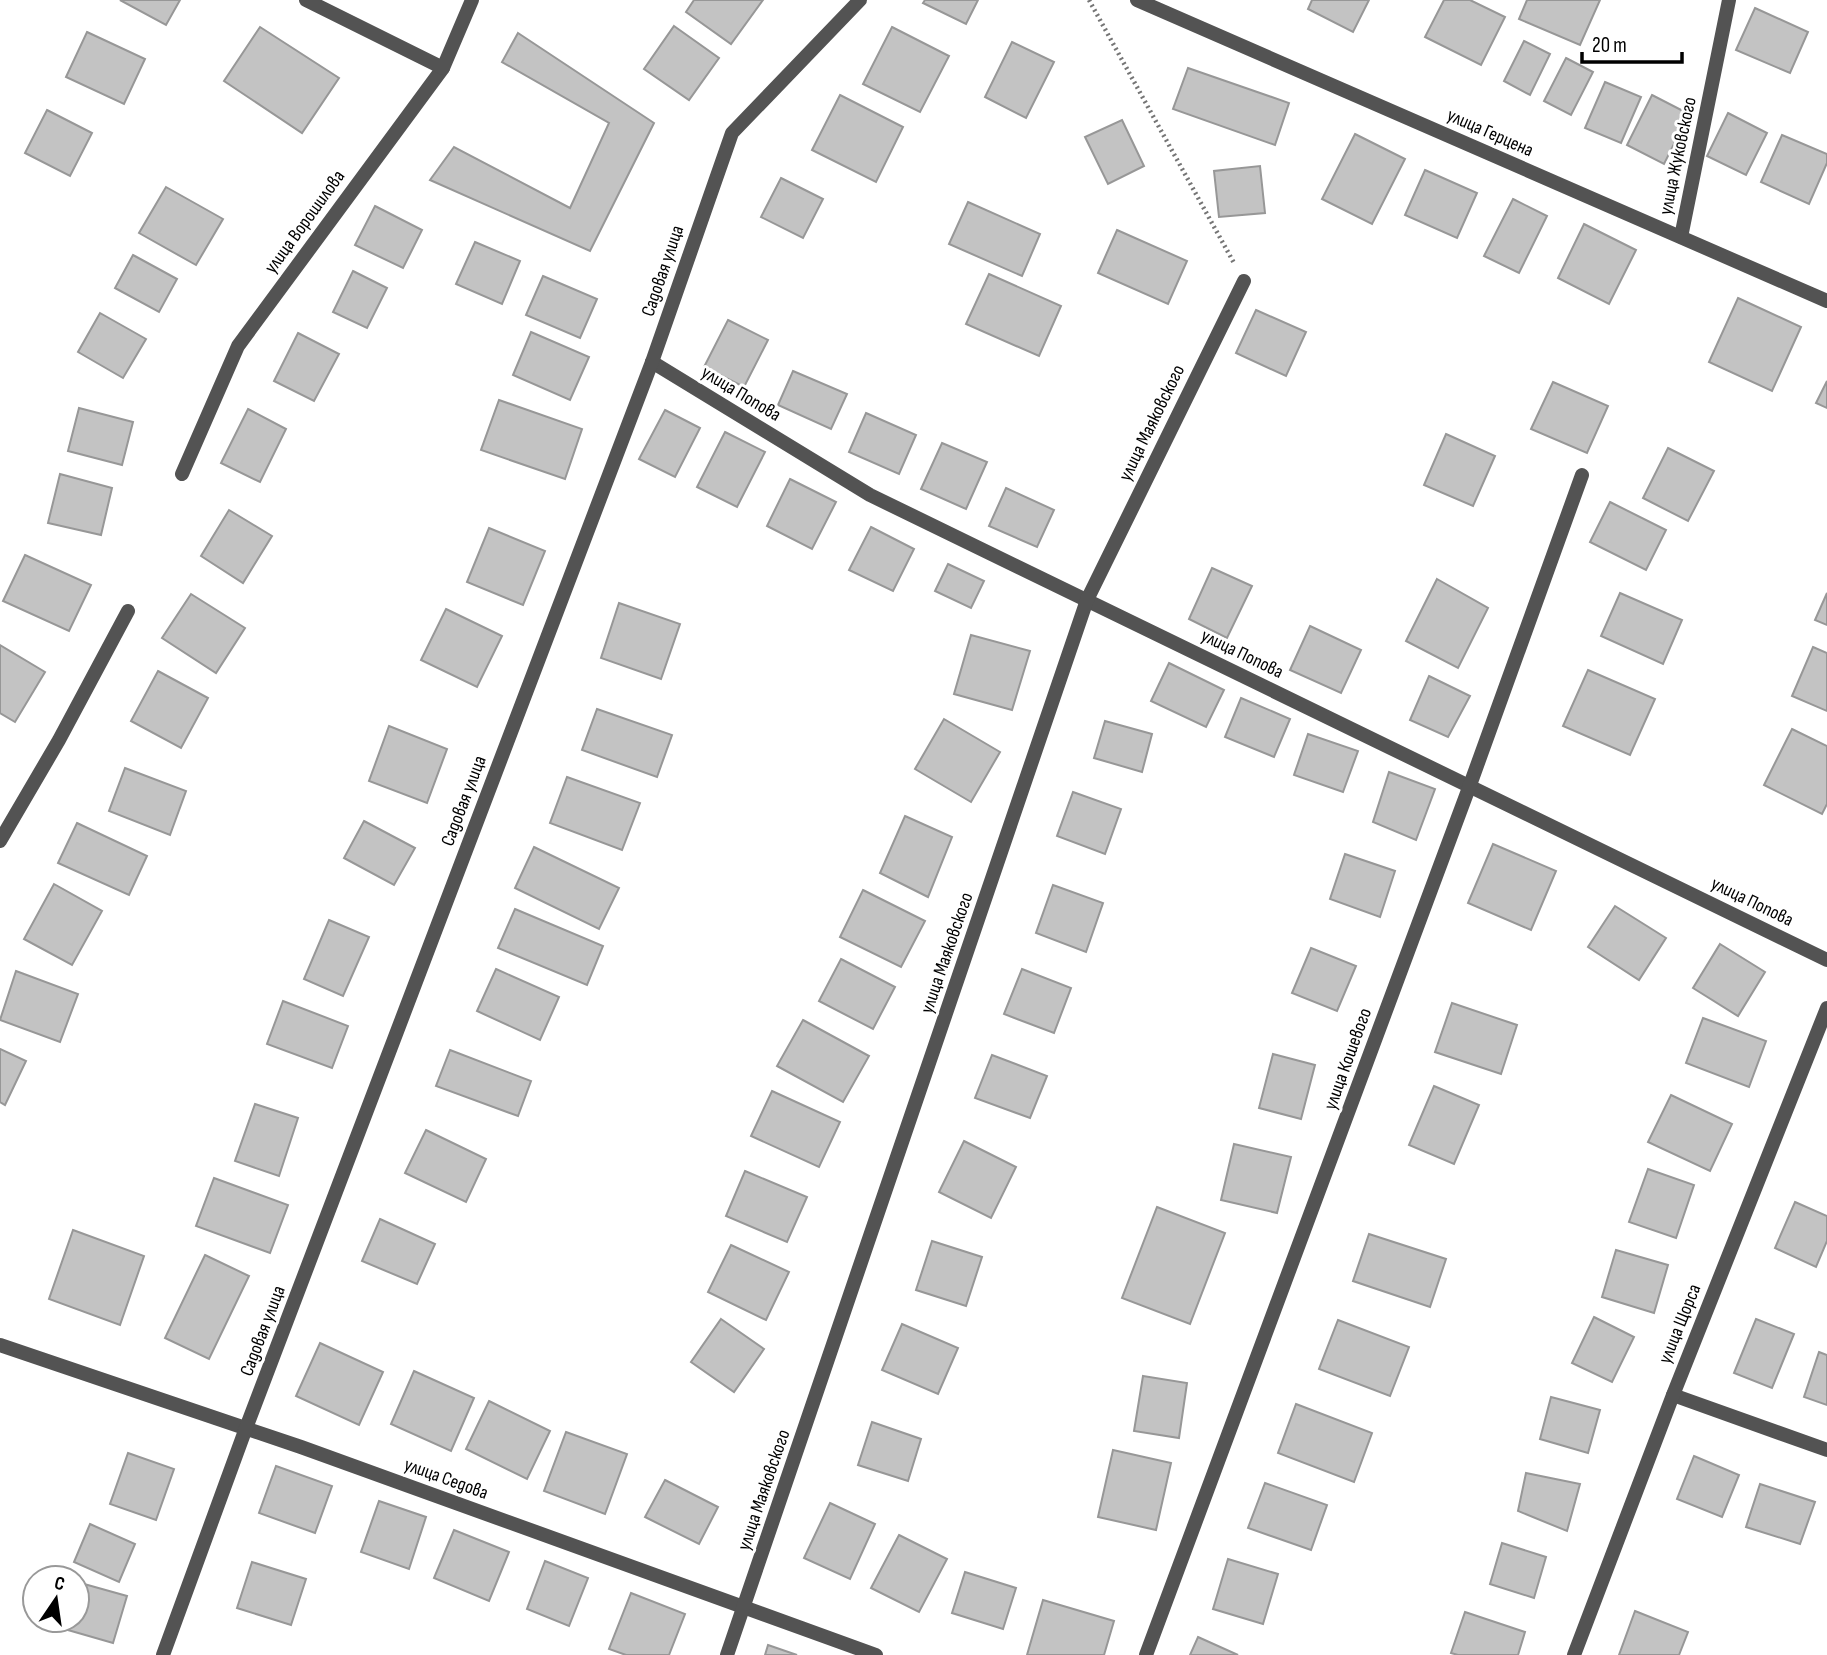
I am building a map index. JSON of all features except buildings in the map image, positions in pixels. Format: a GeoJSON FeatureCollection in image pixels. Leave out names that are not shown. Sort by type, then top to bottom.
{"type":"FeatureCollection","features":[{"type":"Feature","properties":{"kind":"street"},"geometry":{"type":"LineString","coordinates":[[306,0],[443,68]]}},
{"type":"Feature","properties":{"kind":"street","name":"улица Ворошилова"},"geometry":{"type":"LineString","coordinates":[[182,474],[238,346],[443,68],[472,0]]}},
{"type":"Feature","properties":{"kind":"street","name":"Садовая улица"},"geometry":{"type":"LineString","coordinates":[[163,1655],[246,1428],[652,362],[732,133],[860,0]]}},
{"type":"Feature","properties":{"kind":"street","name":"улица Герцена"},"geometry":{"type":"LineString","coordinates":[[1137,0],[1827,301]]}},
{"type":"Feature","properties":{"kind":"street","name":"улица Жуковского"},"geometry":{"type":"LineString","coordinates":[[1681,237],[1730,0]]}},
{"type":"Feature","properties":{"kind":"street","name":"улица Маяковского"},"geometry":{"type":"LineString","coordinates":[[727,1655],[1087,600],[1244,281]]}},
{"type":"Feature","properties":{"kind":"street","name":"улица Попова"},"geometry":{"type":"LineString","coordinates":[[652,362],[870,495],[1827,960]]}},
{"type":"Feature","properties":{"kind":"street","name":"улица Кошевого"},"geometry":{"type":"LineString","coordinates":[[1146,1655],[1470,785],[1582,475]]}},
{"type":"Feature","properties":{"kind":"street"},"geometry":{"type":"LineString","coordinates":[[0,841],[59,740],[128,611]]}},
{"type":"Feature","properties":{"kind":"street","name":"улица Щорса"},"geometry":{"type":"LineString","coordinates":[[1574,1655],[1673,1395],[1827,1008]]}},
{"type":"Feature","properties":{"kind":"street","name":"улица Седова"},"geometry":{"type":"LineString","coordinates":[[0,1345],[246,1428],[876,1655]]}},
{"type":"Feature","properties":{"kind":"street"},"geometry":{"type":"LineString","coordinates":[[1673,1395],[1827,1450]]}},
{"type":"Feature","properties":{"kind":"path"},"geometry":{"type":"LineString","coordinates":[[1090,0],[1244,281]]}}]}
